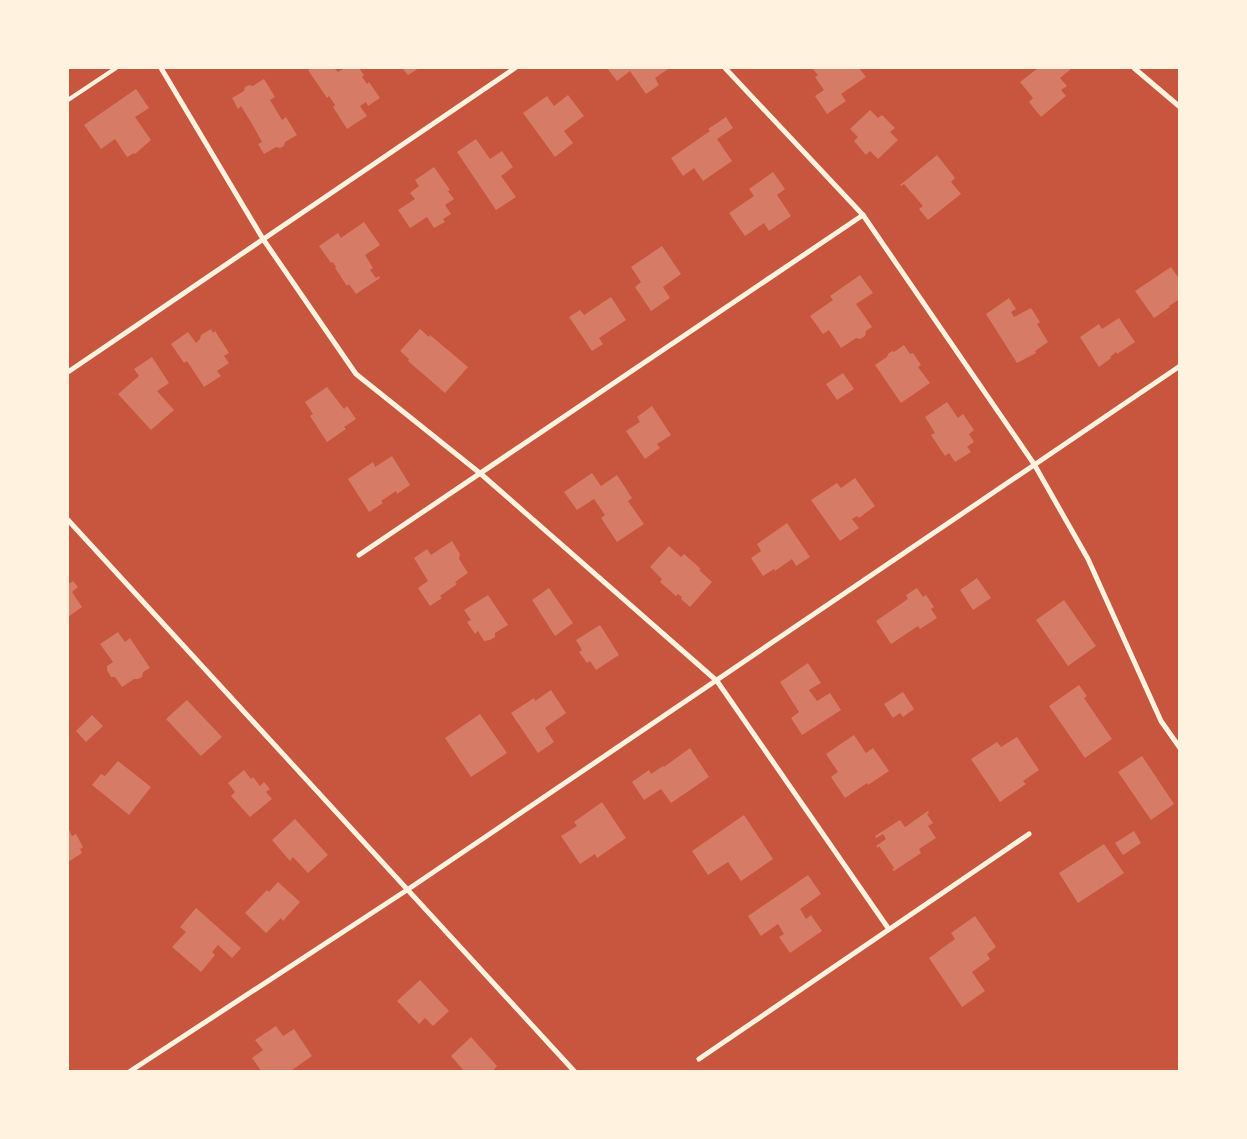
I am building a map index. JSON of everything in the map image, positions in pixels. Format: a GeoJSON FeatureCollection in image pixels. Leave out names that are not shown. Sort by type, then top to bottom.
{"type":"FeatureCollection","features":[{"type":"Feature","properties":{"kind":"street"},"geometry":{"type":"LineString","coordinates":[[161,68],[263,239],[356,374],[480,474],[717,681],[888,928]]}},
{"type":"Feature","properties":{"kind":"street"},"geometry":{"type":"LineString","coordinates":[[68,372],[515,68]]}},
{"type":"Feature","properties":{"kind":"street"},"geometry":{"type":"LineString","coordinates":[[725,68],[863,215],[1034,464],[1088,559],[1161,721],[1180,748]]}},
{"type":"Feature","properties":{"kind":"street"},"geometry":{"type":"LineString","coordinates":[[1134,68],[1180,107]]}},
{"type":"Feature","properties":{"kind":"street"},"geometry":{"type":"LineString","coordinates":[[360,555],[863,215]]}},
{"type":"Feature","properties":{"kind":"street"},"geometry":{"type":"LineString","coordinates":[[129,1072],[407,890],[1180,366]]}},
{"type":"Feature","properties":{"kind":"street"},"geometry":{"type":"LineString","coordinates":[[68,520],[575,1072]]}},
{"type":"Feature","properties":{"kind":"street"},"geometry":{"type":"LineString","coordinates":[[699,1059],[888,928],[1029,834]]}},
{"type":"Feature","properties":{"kind":"lane"},"geometry":{"type":"LineString","coordinates":[[68,100],[116,68]]}},
{"type":"Feature","properties":{"kind":"building"},"geometry":{"type":"Polygon","coordinates":[[[312,68],[334,68],[338,72],[342,68],[359,68],[364,75],[362,77],[367,84],[369,82],[380,98],[368,106],[366,102],[360,106],[367,116],[347,129],[333,107],[335,105],[329,96],[327,98],[308,70],[312,68]]]}},
{"type":"Feature","properties":{"kind":"building"},"geometry":{"type":"Polygon","coordinates":[[[402,68],[419,68],[408,75],[402,68]]]}},
{"type":"Feature","properties":{"kind":"building"},"geometry":{"type":"Polygon","coordinates":[[[607,68],[668,69],[655,78],[659,85],[646,94],[630,71],[617,81],[607,68]]]}},
{"type":"Feature","properties":{"kind":"building"},"geometry":{"type":"Polygon","coordinates":[[[812,68],[859,68],[866,77],[841,94],[846,101],[827,114],[815,96],[824,90],[815,77],[818,75],[812,68]]]}},
{"type":"Feature","properties":{"kind":"building"},"geometry":{"type":"Polygon","coordinates":[[[1038,68],[1072,68],[1060,78],[1067,86],[1061,90],[1066,96],[1041,117],[1029,102],[1033,98],[1020,82],[1038,68]]]}},
{"type":"Feature","properties":{"kind":"building"},"geometry":{"type":"Polygon","coordinates":[[[264,79],[275,97],[270,100],[282,120],[286,117],[297,135],[285,142],[284,146],[276,147],[264,154],[258,144],[262,142],[252,124],[241,106],[238,109],[232,98],[244,91],[245,87],[253,86],[264,79]]]}},
{"type":"Feature","properties":{"kind":"building"},"geometry":{"type":"Polygon","coordinates":[[[136,89],[149,108],[135,117],[151,140],[135,154],[127,157],[115,139],[101,149],[84,125],[136,89]]]}},
{"type":"Feature","properties":{"kind":"building"},"geometry":{"type":"Polygon","coordinates":[[[568,95],[584,116],[564,131],[573,143],[555,157],[523,113],[547,96],[554,106],[568,95]]]}},
{"type":"Feature","properties":{"kind":"building"},"geometry":{"type":"Polygon","coordinates":[[[870,110],[878,118],[882,115],[895,128],[890,132],[898,140],[878,159],[870,151],[866,155],[854,141],[858,137],[850,129],[870,110]]]}},
{"type":"Feature","properties":{"kind":"building"},"geometry":{"type":"Polygon","coordinates":[[[726,117],[733,128],[717,139],[732,161],[703,181],[694,168],[683,176],[671,158],[710,131],[708,129],[726,117]]]}},
{"type":"Feature","properties":{"kind":"building"},"geometry":{"type":"Polygon","coordinates":[[[476,139],[490,159],[502,151],[513,167],[501,176],[516,197],[496,210],[457,152],[476,139]]]}},
{"type":"Feature","properties":{"kind":"building"},"geometry":{"type":"Polygon","coordinates":[[[937,155],[955,178],[951,182],[961,194],[928,220],[919,209],[923,206],[904,184],[900,185],[937,155]]]}},
{"type":"Feature","properties":{"kind":"building"},"geometry":{"type":"Polygon","coordinates":[[[434,167],[454,199],[445,205],[451,214],[443,219],[445,222],[434,228],[427,217],[410,228],[398,210],[415,199],[410,193],[419,186],[415,180],[434,167]]]}},
{"type":"Feature","properties":{"kind":"building"},"geometry":{"type":"Polygon","coordinates":[[[773,172],[785,189],[777,195],[791,216],[769,231],[764,223],[745,236],[729,213],[754,196],[749,189],[773,172]]]}},
{"type":"Feature","properties":{"kind":"building"},"geometry":{"type":"Polygon","coordinates":[[[364,222],[380,245],[365,255],[373,268],[370,270],[376,278],[379,276],[380,278],[356,294],[349,284],[347,286],[333,262],[331,263],[319,246],[338,233],[341,238],[364,222]]]}},
{"type":"Feature","properties":{"kind":"building"},"geometry":{"type":"Polygon","coordinates":[[[662,246],[681,274],[663,287],[670,298],[651,311],[635,287],[641,282],[631,267],[662,246]]]}},
{"type":"Feature","properties":{"kind":"building"},"geometry":{"type":"Polygon","coordinates":[[[1171,267],[1180,280],[1180,302],[1178,300],[1154,318],[1135,291],[1171,267]]]}},
{"type":"Feature","properties":{"kind":"building"},"geometry":{"type":"Polygon","coordinates":[[[860,275],[873,293],[856,304],[872,327],[866,331],[865,336],[860,339],[856,338],[841,348],[829,330],[823,334],[810,316],[833,300],[830,296],[860,275]]]}},
{"type":"Feature","properties":{"kind":"building"},"geometry":{"type":"Polygon","coordinates":[[[611,297],[626,320],[599,338],[603,344],[592,351],[569,317],[580,310],[584,315],[611,297]]]}},
{"type":"Feature","properties":{"kind":"building"},"geometry":{"type":"Polygon","coordinates":[[[1009,298],[1016,309],[1011,312],[1014,317],[1031,308],[1040,322],[1037,324],[1048,342],[1035,351],[1036,353],[1017,363],[986,314],[1009,298]]]}},
{"type":"Feature","properties":{"kind":"building"},"geometry":{"type":"Polygon","coordinates":[[[1119,318],[1135,342],[1117,354],[1116,352],[1099,367],[1080,337],[1099,324],[1102,329],[1119,318]]]}},
{"type":"Feature","properties":{"kind":"building"},"geometry":{"type":"Polygon","coordinates":[[[211,329],[213,333],[215,331],[229,353],[224,356],[229,363],[217,371],[221,376],[204,387],[187,361],[184,363],[171,344],[188,332],[196,343],[201,335],[211,329]]]}},
{"type":"Feature","properties":{"kind":"building"},"geometry":{"type":"Polygon","coordinates":[[[420,329],[429,337],[430,335],[468,367],[445,393],[408,361],[409,359],[400,351],[420,329]]]}},
{"type":"Feature","properties":{"kind":"building"},"geometry":{"type":"Polygon","coordinates":[[[904,345],[910,354],[913,353],[921,365],[918,367],[930,383],[901,403],[875,365],[892,351],[894,352],[904,345]]]}},
{"type":"Feature","properties":{"kind":"building"},"geometry":{"type":"Polygon","coordinates":[[[152,357],[169,383],[157,391],[174,410],[151,430],[118,394],[139,376],[134,369],[152,357]]]}},
{"type":"Feature","properties":{"kind":"building"},"geometry":{"type":"Polygon","coordinates":[[[843,373],[854,389],[837,400],[826,384],[843,373]]]}},
{"type":"Feature","properties":{"kind":"building"},"geometry":{"type":"Polygon","coordinates":[[[327,387],[344,409],[347,406],[356,419],[344,427],[346,429],[327,442],[310,416],[313,414],[305,402],[327,387]]]}},
{"type":"Feature","properties":{"kind":"building"},"geometry":{"type":"Polygon","coordinates":[[[947,402],[958,418],[963,414],[974,430],[969,434],[974,442],[967,447],[971,452],[955,462],[949,453],[945,456],[931,435],[935,433],[925,417],[947,402]]]}},
{"type":"Feature","properties":{"kind":"building"},"geometry":{"type":"Polygon","coordinates":[[[652,406],[671,435],[657,444],[660,448],[645,459],[626,431],[640,422],[637,417],[652,406]]]}},
{"type":"Feature","properties":{"kind":"building"},"geometry":{"type":"Polygon","coordinates":[[[392,456],[410,485],[397,494],[396,491],[369,512],[348,479],[373,462],[375,467],[392,456]]]}},
{"type":"Feature","properties":{"kind":"building"},"geometry":{"type":"Polygon","coordinates":[[[592,473],[601,486],[617,475],[632,498],[628,501],[644,524],[617,542],[601,518],[605,515],[594,499],[577,510],[564,492],[592,473]]]}},
{"type":"Feature","properties":{"kind":"building"},"geometry":{"type":"Polygon","coordinates":[[[855,478],[875,506],[859,518],[857,516],[852,519],[859,528],[840,541],[811,500],[837,483],[841,488],[855,478]]]}},
{"type":"Feature","properties":{"kind":"building"},"geometry":{"type":"Polygon","coordinates":[[[787,523],[810,557],[796,566],[792,559],[775,571],[774,569],[763,576],[751,558],[761,551],[757,544],[787,523]]]}},
{"type":"Feature","properties":{"kind":"building"},"geometry":{"type":"Polygon","coordinates":[[[452,541],[460,554],[459,559],[468,573],[455,582],[457,584],[440,596],[442,598],[430,606],[418,588],[428,581],[414,558],[427,549],[431,555],[452,541]]]}},
{"type":"Feature","properties":{"kind":"building"},"geometry":{"type":"Polygon","coordinates":[[[669,546],[681,557],[684,554],[712,582],[690,607],[681,599],[682,597],[678,594],[676,596],[660,582],[662,579],[650,567],[669,546]]]}},
{"type":"Feature","properties":{"kind":"building"},"geometry":{"type":"Polygon","coordinates":[[[977,578],[991,598],[973,610],[960,590],[977,578]]]}},
{"type":"Feature","properties":{"kind":"building"},"geometry":{"type":"Polygon","coordinates":[[[73,581],[78,587],[72,592],[82,607],[68,617],[68,584],[73,581]]]}},
{"type":"Feature","properties":{"kind":"building"},"geometry":{"type":"Polygon","coordinates":[[[549,588],[573,623],[555,636],[532,600],[549,588]]]}},
{"type":"Feature","properties":{"kind":"building"},"geometry":{"type":"Polygon","coordinates":[[[917,588],[923,597],[926,595],[934,607],[931,609],[937,618],[920,629],[918,626],[891,644],[876,621],[908,599],[906,595],[917,588]]]}},
{"type":"Feature","properties":{"kind":"building"},"geometry":{"type":"Polygon","coordinates":[[[488,595],[508,625],[495,633],[495,637],[484,641],[478,631],[475,634],[467,622],[471,620],[464,610],[488,595]]]}},
{"type":"Feature","properties":{"kind":"building"},"geometry":{"type":"Polygon","coordinates":[[[1064,600],[1096,646],[1068,666],[1036,620],[1064,600]]]}},
{"type":"Feature","properties":{"kind":"building"},"geometry":{"type":"Polygon","coordinates":[[[600,625],[619,655],[596,670],[590,661],[587,663],[579,652],[582,650],[576,640],[600,625]]]}},
{"type":"Feature","properties":{"kind":"building"},"geometry":{"type":"Polygon","coordinates":[[[118,632],[125,642],[130,638],[150,668],[143,672],[142,677],[134,679],[122,687],[115,677],[111,677],[107,670],[107,666],[113,662],[100,644],[118,632]]]}},
{"type":"Feature","properties":{"kind":"building"},"geometry":{"type":"Polygon","coordinates":[[[808,663],[821,683],[809,690],[817,701],[830,693],[841,710],[802,735],[791,718],[799,712],[780,682],[808,663]]]}},
{"type":"Feature","properties":{"kind":"building"},"geometry":{"type":"Polygon","coordinates":[[[1079,685],[1087,696],[1084,698],[1112,739],[1085,758],[1049,706],[1079,685]]]}},
{"type":"Feature","properties":{"kind":"building"},"geometry":{"type":"Polygon","coordinates":[[[551,690],[566,713],[545,728],[554,742],[538,753],[511,713],[534,698],[535,701],[551,690]]]}},
{"type":"Feature","properties":{"kind":"building"},"geometry":{"type":"Polygon","coordinates":[[[903,692],[914,709],[903,717],[900,713],[893,718],[884,704],[903,692]]]}},
{"type":"Feature","properties":{"kind":"building"},"geometry":{"type":"Polygon","coordinates":[[[187,700],[222,737],[201,756],[166,719],[187,700]]]}},
{"type":"Feature","properties":{"kind":"building"},"geometry":{"type":"Polygon","coordinates":[[[480,714],[507,753],[471,777],[445,738],[480,714]]]}},
{"type":"Feature","properties":{"kind":"building"},"geometry":{"type":"Polygon","coordinates":[[[92,715],[103,726],[86,742],[76,731],[92,715]]]}},
{"type":"Feature","properties":{"kind":"building"},"geometry":{"type":"Polygon","coordinates":[[[854,735],[866,753],[873,748],[889,771],[845,798],[831,777],[838,772],[826,754],[854,735]]]}},
{"type":"Feature","properties":{"kind":"building"},"geometry":{"type":"Polygon","coordinates":[[[1017,737],[1039,770],[1023,781],[1026,784],[1000,802],[971,759],[997,742],[1001,747],[1017,737]]]}},
{"type":"Feature","properties":{"kind":"building"},"geometry":{"type":"Polygon","coordinates":[[[690,748],[709,777],[671,803],[661,789],[644,800],[632,782],[649,770],[651,774],[664,767],[690,748]]]}},
{"type":"Feature","properties":{"kind":"building"},"geometry":{"type":"Polygon","coordinates":[[[1142,756],[1174,804],[1151,820],[1118,772],[1142,756]]]}},
{"type":"Feature","properties":{"kind":"building"},"geometry":{"type":"Polygon","coordinates":[[[118,761],[151,787],[129,815],[92,785],[101,774],[105,776],[118,761]]]}},
{"type":"Feature","properties":{"kind":"building"},"geometry":{"type":"Polygon","coordinates":[[[244,770],[260,786],[264,782],[270,789],[266,792],[272,799],[250,817],[231,796],[235,792],[228,783],[244,770]]]}},
{"type":"Feature","properties":{"kind":"building"},"geometry":{"type":"Polygon","coordinates":[[[602,802],[626,838],[597,858],[595,854],[580,864],[561,836],[577,826],[574,822],[602,802]]]}},
{"type":"Feature","properties":{"kind":"building"},"geometry":{"type":"Polygon","coordinates":[[[928,811],[929,813],[927,814],[933,823],[928,826],[936,838],[919,849],[921,853],[894,871],[892,870],[894,868],[879,846],[878,848],[876,846],[886,839],[883,834],[876,838],[875,836],[900,820],[905,827],[928,811]]]}},
{"type":"Feature","properties":{"kind":"building"},"geometry":{"type":"Polygon","coordinates":[[[744,815],[773,859],[741,881],[728,862],[708,875],[692,851],[744,815]]]}},
{"type":"Feature","properties":{"kind":"building"},"geometry":{"type":"Polygon","coordinates":[[[295,819],[328,855],[308,873],[293,857],[290,861],[272,840],[295,819]]]}},
{"type":"Feature","properties":{"kind":"building"},"geometry":{"type":"Polygon","coordinates":[[[69,830],[72,836],[76,834],[83,847],[80,849],[82,853],[68,862],[69,830]]]}},
{"type":"Feature","properties":{"kind":"building"},"geometry":{"type":"Polygon","coordinates":[[[1134,831],[1141,843],[1123,855],[1115,843],[1134,831]]]}},
{"type":"Feature","properties":{"kind":"building"},"geometry":{"type":"Polygon","coordinates":[[[1104,844],[1124,873],[1078,903],[1059,873],[1104,844]]]}},
{"type":"Feature","properties":{"kind":"building"},"geometry":{"type":"Polygon","coordinates":[[[808,875],[821,894],[800,909],[806,919],[811,915],[822,931],[790,953],[779,937],[784,934],[778,924],[761,936],[748,916],[808,875]]]}},
{"type":"Feature","properties":{"kind":"building"},"geometry":{"type":"Polygon","coordinates":[[[278,882],[300,902],[283,921],[281,918],[266,933],[245,913],[267,890],[269,892],[278,882]]]}},
{"type":"Feature","properties":{"kind":"building"},"geometry":{"type":"Polygon","coordinates":[[[196,908],[241,948],[232,958],[218,945],[212,952],[215,955],[201,972],[172,947],[186,932],[180,927],[196,908]]]}},
{"type":"Feature","properties":{"kind":"building"},"geometry":{"type":"Polygon","coordinates":[[[975,916],[996,947],[987,954],[990,959],[972,972],[985,991],[962,1007],[929,958],[955,939],[951,933],[975,916]]]}},
{"type":"Feature","properties":{"kind":"building"},"geometry":{"type":"Polygon","coordinates":[[[420,980],[449,1011],[433,1026],[425,1018],[419,1024],[397,1001],[420,980]]]}},
{"type":"Feature","properties":{"kind":"building"},"geometry":{"type":"Polygon","coordinates":[[[276,1026],[283,1036],[294,1029],[312,1056],[289,1072],[262,1072],[252,1058],[263,1050],[255,1040],[276,1026]]]}},
{"type":"Feature","properties":{"kind":"building"},"geometry":{"type":"Polygon","coordinates":[[[471,1037],[497,1066],[492,1072],[465,1072],[451,1056],[471,1037]]]}}]}
